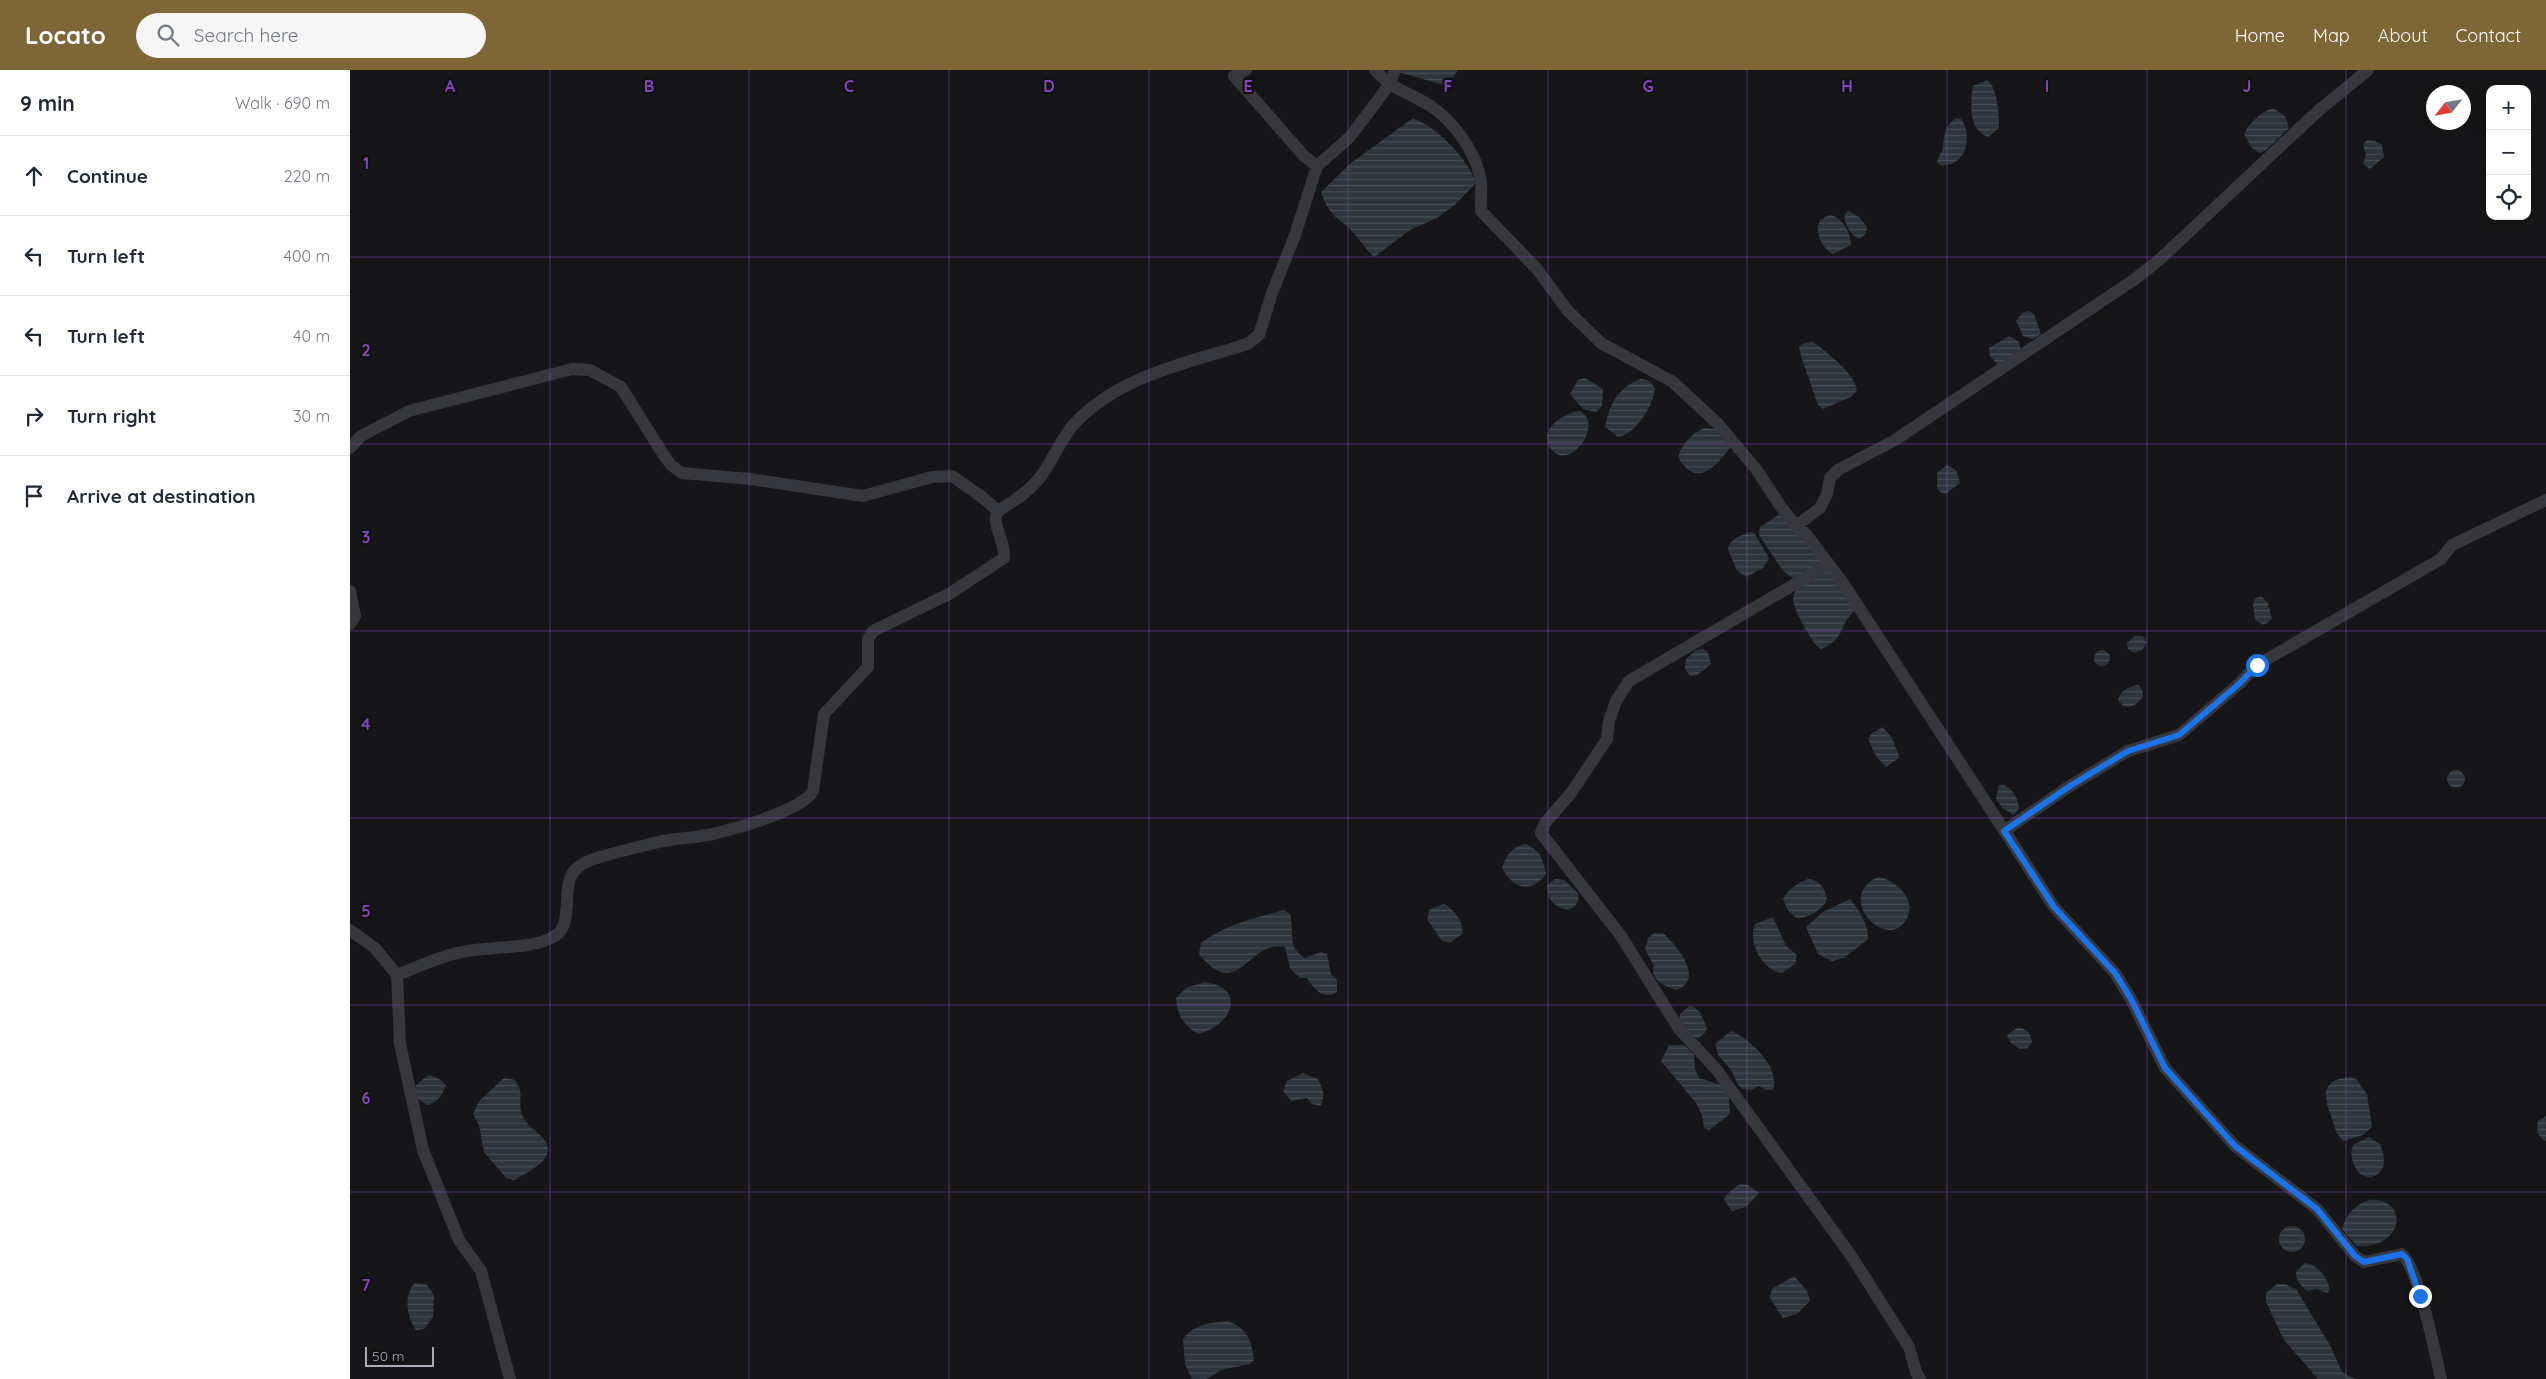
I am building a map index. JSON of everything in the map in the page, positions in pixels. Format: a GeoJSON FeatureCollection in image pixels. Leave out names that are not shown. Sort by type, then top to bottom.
{"type":"FeatureCollection","features":[{"type":"Feature","properties":{"kind":"street"},"geometry":{"type":"LineString","coordinates":[[1246,70],[1234,76],[1304,156],[1317,166]]}},
{"type":"Feature","properties":{"kind":"street"},"geometry":{"type":"LineString","coordinates":[[1375,70],[1389,85],[1428,104],[1442,114],[1463,140],[1473,156],[1480,178],[1481,211],[1537,270],[1568,311],[1601,343],[1674,382],[1719,425],[1741,450],[1796,526],[1806,534],[1829,564],[2054,907],[2115,973],[2131,999],[2165,1068],[2223,1134],[2273,1177],[2307,1199],[2355,1256],[2364,1262],[2402,1254],[2407,1259],[2441,1379]]}},
{"type":"Feature","properties":{"kind":"street"},"geometry":{"type":"LineString","coordinates":[[398,975],[462,952],[504,948],[545,941],[555,936],[561,931],[563,924],[568,882],[572,871],[583,863],[654,843],[720,833],[788,809],[809,798],[813,791],[824,714],[868,667],[868,639],[873,631],[949,594],[1004,558],[1005,551],[994,522],[998,511],[1024,494],[1038,480],[1075,423],[1102,400],[1154,372],[1250,343],[1259,335],[1271,296],[1295,236],[1317,166],[1350,137],[1389,85],[1395,70]]}},
{"type":"Feature","properties":{"kind":"street"},"geometry":{"type":"LineString","coordinates":[[1796,526],[1820,508],[1827,494],[1830,478],[1838,470],[1896,440],[2135,279],[2158,261],[2318,111],[2368,70]]}},
{"type":"Feature","properties":{"kind":"street"},"geometry":{"type":"LineString","coordinates":[[350,448],[362,436],[409,411],[572,368],[590,370],[621,387],[663,454],[671,465],[682,473],[750,479],[863,496],[932,477],[952,476],[998,511]]}},
{"type":"Feature","properties":{"kind":"street"},"geometry":{"type":"LineString","coordinates":[[2004,831],[2070,786],[2128,751],[2179,735],[2239,684],[2257,665],[2441,559],[2452,544],[2546,500]]}},
{"type":"Feature","properties":{"kind":"street"},"geometry":{"type":"LineString","coordinates":[[1829,564],[1629,681],[1616,701],[1609,721],[1607,739],[1571,793],[1545,824],[1541,833],[1621,936],[1679,1029],[1716,1069],[1852,1257],[1909,1347],[1920,1379]]}},
{"type":"Feature","properties":{"kind":"street"},"geometry":{"type":"LineString","coordinates":[[350,591],[355,616],[350,624]]}},
{"type":"Feature","properties":{"kind":"street"},"geometry":{"type":"LineString","coordinates":[[350,930],[375,948],[398,975],[400,1044],[423,1150],[458,1240],[481,1271],[510,1379]]}},
{"type":"Feature","properties":{"kind":"shaded area"},"geometry":{"type":"Polygon","coordinates":[[[1399,70],[1458,70],[1447,86],[1398,72],[1399,70]]]}},
{"type":"Feature","properties":{"kind":"shaded area"},"geometry":{"type":"Polygon","coordinates":[[[1987,80],[1994,89],[1996,96],[1999,123],[1999,128],[1988,137],[1977,128],[1971,107],[1973,86],[1987,80]]]}},
{"type":"Feature","properties":{"kind":"shaded area"},"geometry":{"type":"Polygon","coordinates":[[[2273,108],[2285,116],[2289,128],[2265,151],[2259,153],[2251,147],[2244,134],[2256,118],[2273,108]]]}},
{"type":"Feature","properties":{"kind":"shaded area"},"geometry":{"type":"Polygon","coordinates":[[[1413,118],[1422,122],[1441,136],[1459,154],[1476,183],[1456,204],[1437,218],[1410,230],[1374,257],[1350,229],[1332,213],[1326,205],[1321,192],[1351,163],[1413,118]]]}},
{"type":"Feature","properties":{"kind":"shaded area"},"geometry":{"type":"Polygon","coordinates":[[[1956,118],[1961,119],[1965,126],[1967,142],[1965,150],[1956,162],[1949,165],[1940,165],[1937,162],[1943,149],[1946,131],[1949,124],[1956,118]]]}},
{"type":"Feature","properties":{"kind":"shaded area"},"geometry":{"type":"Polygon","coordinates":[[[2367,140],[2375,141],[2382,145],[2384,157],[2370,169],[2363,164],[2366,154],[2363,145],[2367,140]]]}},
{"type":"Feature","properties":{"kind":"shaded area"},"geometry":{"type":"Polygon","coordinates":[[[1848,211],[1859,217],[1867,227],[1866,234],[1859,239],[1846,225],[1845,214],[1848,211]]]}},
{"type":"Feature","properties":{"kind":"shaded area"},"geometry":{"type":"Polygon","coordinates":[[[1829,215],[1842,222],[1851,240],[1851,245],[1833,254],[1822,244],[1818,230],[1820,220],[1829,215]]]}},
{"type":"Feature","properties":{"kind":"shaded area"},"geometry":{"type":"Polygon","coordinates":[[[2029,311],[2034,314],[2041,334],[2033,339],[2023,336],[2016,321],[2022,313],[2029,311]]]}},
{"type":"Feature","properties":{"kind":"shaded area"},"geometry":{"type":"Polygon","coordinates":[[[2009,336],[2018,341],[2021,350],[1999,366],[1990,356],[1989,348],[2009,336]]]}},
{"type":"Feature","properties":{"kind":"shaded area"},"geometry":{"type":"Polygon","coordinates":[[[1813,342],[1846,370],[1857,390],[1851,397],[1823,409],[1818,405],[1799,347],[1803,343],[1813,342]]]}},
{"type":"Feature","properties":{"kind":"shaded area"},"geometry":{"type":"Polygon","coordinates":[[[1585,378],[1603,389],[1602,406],[1596,412],[1583,409],[1570,394],[1578,380],[1585,378]]]}},
{"type":"Feature","properties":{"kind":"shaded area"},"geometry":{"type":"Polygon","coordinates":[[[1641,379],[1648,380],[1655,388],[1651,403],[1637,425],[1631,431],[1618,437],[1605,427],[1609,411],[1621,391],[1633,382],[1641,379]]]}},
{"type":"Feature","properties":{"kind":"shaded area"},"geometry":{"type":"Polygon","coordinates":[[[1580,411],[1587,417],[1589,426],[1587,435],[1575,451],[1567,455],[1558,455],[1547,442],[1549,430],[1559,419],[1573,412],[1580,411]]]}},
{"type":"Feature","properties":{"kind":"shaded area"},"geometry":{"type":"Polygon","coordinates":[[[1704,428],[1715,429],[1731,446],[1713,467],[1699,473],[1692,472],[1685,467],[1678,457],[1688,440],[1704,428]]]}},
{"type":"Feature","properties":{"kind":"shaded area"},"geometry":{"type":"Polygon","coordinates":[[[1947,465],[1956,470],[1960,483],[1945,494],[1937,488],[1937,473],[1947,465]]]}},
{"type":"Feature","properties":{"kind":"shaded area"},"geometry":{"type":"Polygon","coordinates":[[[1780,514],[1819,556],[1820,564],[1795,580],[1783,571],[1759,535],[1760,527],[1780,514]]]}},
{"type":"Feature","properties":{"kind":"shaded area"},"geometry":{"type":"Polygon","coordinates":[[[1751,532],[1754,533],[1769,558],[1764,567],[1747,577],[1737,571],[1728,549],[1734,539],[1751,532]]]}},
{"type":"Feature","properties":{"kind":"shaded area"},"geometry":{"type":"Polygon","coordinates":[[[1827,570],[1856,610],[1850,615],[1835,641],[1821,649],[1804,627],[1793,599],[1797,589],[1827,570]]]}},
{"type":"Feature","properties":{"kind":"shaded area"},"geometry":{"type":"Polygon","coordinates":[[[2261,596],[2268,603],[2272,619],[2264,625],[2255,620],[2253,605],[2255,599],[2261,596]]]}},
{"type":"Feature","properties":{"kind":"shaded area"},"geometry":{"type":"Polygon","coordinates":[[[2135,636],[2143,636],[2147,643],[2142,650],[2134,653],[2128,649],[2127,643],[2135,636]]]}},
{"type":"Feature","properties":{"kind":"shaded area"},"geometry":{"type":"Polygon","coordinates":[[[1703,649],[1708,652],[1711,664],[1697,675],[1690,676],[1685,669],[1686,659],[1696,650],[1703,649]]]}},
{"type":"Feature","properties":{"kind":"shaded area"},"geometry":{"type":"Polygon","coordinates":[[[2099,650],[2105,650],[2110,655],[2108,664],[2099,666],[2094,661],[2094,655],[2099,650]]]}},
{"type":"Feature","properties":{"kind":"shaded area"},"geometry":{"type":"Polygon","coordinates":[[[2138,685],[2143,692],[2140,701],[2133,706],[2123,706],[2118,700],[2121,694],[2128,688],[2138,685]]]}},
{"type":"Feature","properties":{"kind":"shaded area"},"geometry":{"type":"Polygon","coordinates":[[[1883,727],[1892,738],[1899,756],[1899,758],[1886,767],[1876,756],[1868,739],[1872,733],[1883,727]]]}},
{"type":"Feature","properties":{"kind":"shaded area"},"geometry":{"type":"Polygon","coordinates":[[[2452,770],[2460,770],[2465,775],[2463,786],[2452,788],[2447,783],[2447,775],[2452,770]]]}},
{"type":"Feature","properties":{"kind":"shaded area"},"geometry":{"type":"Polygon","coordinates":[[[2003,785],[2012,791],[2017,801],[2019,808],[2014,815],[2002,808],[1996,798],[1999,786],[2003,785]]]}},
{"type":"Feature","properties":{"kind":"shaded area"},"geometry":{"type":"Polygon","coordinates":[[[1526,844],[1540,856],[1546,874],[1540,881],[1528,887],[1516,884],[1502,867],[1511,852],[1517,847],[1526,844]]]}},
{"type":"Feature","properties":{"kind":"shaded area"},"geometry":{"type":"Polygon","coordinates":[[[1878,877],[1897,886],[1907,897],[1909,911],[1907,918],[1898,928],[1888,930],[1878,927],[1868,919],[1862,909],[1861,897],[1866,886],[1878,877]]]}},
{"type":"Feature","properties":{"kind":"shaded area"},"geometry":{"type":"Polygon","coordinates":[[[1555,879],[1564,880],[1578,893],[1577,904],[1574,907],[1568,910],[1552,902],[1548,895],[1547,885],[1555,879]]]}},
{"type":"Feature","properties":{"kind":"shaded area"},"geometry":{"type":"Polygon","coordinates":[[[1809,879],[1816,881],[1822,886],[1827,900],[1814,913],[1796,918],[1787,909],[1783,899],[1794,886],[1809,879]]]}},
{"type":"Feature","properties":{"kind":"shaded area"},"geometry":{"type":"Polygon","coordinates":[[[1850,899],[1863,918],[1868,939],[1844,958],[1832,961],[1818,954],[1806,927],[1823,912],[1850,899]]]}},
{"type":"Feature","properties":{"kind":"shaded area"},"geometry":{"type":"Polygon","coordinates":[[[1444,904],[1451,909],[1462,925],[1462,934],[1451,942],[1442,941],[1427,919],[1430,909],[1444,904]]]}},
{"type":"Feature","properties":{"kind":"shaded area"},"geometry":{"type":"Polygon","coordinates":[[[1284,910],[1290,914],[1292,939],[1295,949],[1305,958],[1321,952],[1327,954],[1331,974],[1337,980],[1337,992],[1328,995],[1324,994],[1316,990],[1307,978],[1300,978],[1290,968],[1285,947],[1272,947],[1261,952],[1234,972],[1224,973],[1213,968],[1199,954],[1201,943],[1220,931],[1284,910]]]}},
{"type":"Feature","properties":{"kind":"shaded area"},"geometry":{"type":"Polygon","coordinates":[[[1773,917],[1786,946],[1797,955],[1795,964],[1782,973],[1775,971],[1763,961],[1758,954],[1753,939],[1755,924],[1773,917]]]}},
{"type":"Feature","properties":{"kind":"shaded area"},"geometry":{"type":"Polygon","coordinates":[[[1654,933],[1663,933],[1686,962],[1689,978],[1685,985],[1677,990],[1664,985],[1654,975],[1654,966],[1645,949],[1648,938],[1654,933]]]}},
{"type":"Feature","properties":{"kind":"shaded area"},"geometry":{"type":"Polygon","coordinates":[[[1205,982],[1218,986],[1227,992],[1231,999],[1230,1007],[1226,1016],[1219,1023],[1210,1030],[1198,1034],[1182,1019],[1176,998],[1186,988],[1205,982]]]}},
{"type":"Feature","properties":{"kind":"shaded area"},"geometry":{"type":"Polygon","coordinates":[[[1691,1005],[1700,1012],[1707,1028],[1704,1034],[1698,1038],[1690,1037],[1679,1021],[1680,1014],[1691,1005]]]}},
{"type":"Feature","properties":{"kind":"shaded area"},"geometry":{"type":"Polygon","coordinates":[[[2017,1028],[2023,1028],[2029,1033],[2032,1042],[2028,1048],[2020,1049],[2011,1043],[2007,1035],[2017,1028]]]}},
{"type":"Feature","properties":{"kind":"shaded area"},"geometry":{"type":"Polygon","coordinates":[[[1731,1031],[1747,1040],[1762,1054],[1772,1072],[1773,1090],[1765,1090],[1759,1086],[1751,1090],[1743,1089],[1738,1085],[1731,1070],[1718,1055],[1715,1044],[1731,1031]]]}},
{"type":"Feature","properties":{"kind":"shaded area"},"geometry":{"type":"Polygon","coordinates":[[[1669,1045],[1684,1045],[1694,1054],[1695,1068],[1699,1078],[1724,1086],[1729,1097],[1730,1114],[1709,1130],[1704,1128],[1702,1115],[1696,1103],[1661,1061],[1669,1045]]]}},
{"type":"Feature","properties":{"kind":"shaded area"},"geometry":{"type":"Polygon","coordinates":[[[1303,1073],[1318,1079],[1320,1082],[1323,1096],[1320,1106],[1312,1104],[1307,1098],[1291,1101],[1283,1091],[1287,1081],[1303,1073]]]}},
{"type":"Feature","properties":{"kind":"shaded area"},"geometry":{"type":"Polygon","coordinates":[[[428,1075],[438,1078],[446,1085],[439,1098],[427,1105],[414,1096],[414,1087],[428,1075]]]}},
{"type":"Feature","properties":{"kind":"shaded area"},"geometry":{"type":"Polygon","coordinates":[[[2350,1077],[2356,1079],[2367,1094],[2372,1127],[2363,1135],[2343,1141],[2334,1126],[2326,1095],[2329,1085],[2334,1081],[2350,1077]]]}},
{"type":"Feature","properties":{"kind":"shaded area"},"geometry":{"type":"Polygon","coordinates":[[[504,1078],[515,1080],[520,1090],[522,1114],[527,1123],[547,1144],[548,1151],[541,1163],[514,1180],[506,1178],[484,1152],[479,1125],[473,1114],[479,1101],[504,1078]]]}},
{"type":"Feature","properties":{"kind":"shaded area"},"geometry":{"type":"Polygon","coordinates":[[[2546,1116],[2546,1141],[2539,1135],[2537,1127],[2538,1121],[2546,1116]]]}},
{"type":"Feature","properties":{"kind":"shaded area"},"geometry":{"type":"Polygon","coordinates":[[[2369,1137],[2380,1144],[2384,1159],[2380,1172],[2370,1178],[2360,1174],[2354,1164],[2351,1153],[2353,1145],[2369,1137]]]}},
{"type":"Feature","properties":{"kind":"shaded area"},"geometry":{"type":"Polygon","coordinates":[[[1740,1184],[1748,1185],[1759,1193],[1746,1207],[1732,1211],[1724,1200],[1726,1195],[1740,1184]]]}},
{"type":"Feature","properties":{"kind":"shaded area"},"geometry":{"type":"Polygon","coordinates":[[[2369,1200],[2382,1201],[2391,1206],[2396,1214],[2396,1223],[2393,1232],[2385,1240],[2373,1245],[2357,1246],[2342,1229],[2352,1211],[2369,1200]]]}},
{"type":"Feature","properties":{"kind":"shaded area"},"geometry":{"type":"Polygon","coordinates":[[[2292,1226],[2301,1230],[2305,1239],[2301,1248],[2292,1252],[2283,1248],[2279,1239],[2283,1230],[2292,1226]]]}},
{"type":"Feature","properties":{"kind":"shaded area"},"geometry":{"type":"Polygon","coordinates":[[[2305,1263],[2314,1266],[2324,1276],[2330,1290],[2327,1293],[2317,1289],[2307,1291],[2301,1285],[2296,1272],[2305,1263]]]}},
{"type":"Feature","properties":{"kind":"shaded area"},"geometry":{"type":"Polygon","coordinates":[[[1794,1276],[1807,1291],[1810,1301],[1797,1314],[1783,1318],[1770,1298],[1772,1289],[1794,1276]]]}},
{"type":"Feature","properties":{"kind":"shaded area"},"geometry":{"type":"Polygon","coordinates":[[[415,1283],[426,1284],[434,1295],[433,1317],[424,1329],[416,1330],[410,1319],[408,1306],[409,1294],[415,1283]]]}},
{"type":"Feature","properties":{"kind":"shaded area"},"geometry":{"type":"Polygon","coordinates":[[[2277,1284],[2285,1284],[2296,1289],[2331,1347],[2342,1372],[2355,1379],[2318,1379],[2284,1340],[2266,1302],[2266,1293],[2277,1284]]]}},
{"type":"Feature","properties":{"kind":"shaded area"},"geometry":{"type":"Polygon","coordinates":[[[1228,1321],[1244,1331],[1250,1341],[1254,1360],[1250,1364],[1221,1370],[1207,1379],[1192,1379],[1185,1364],[1183,1339],[1198,1327],[1228,1321]]]}},
{"type":"Feature","properties":{"kind":"route"},"geometry":{"type":"LineString","coordinates":[[2257,665],[2198,721],[2179,735],[2128,751],[2070,786],[2004,831],[2054,907],[2115,973],[2131,999],[2137,1015],[2165,1068],[2185,1092],[2235,1146],[2273,1177],[2307,1199],[2325,1218],[2355,1256],[2364,1262],[2402,1254],[2407,1259],[2420,1296]]}}]}
